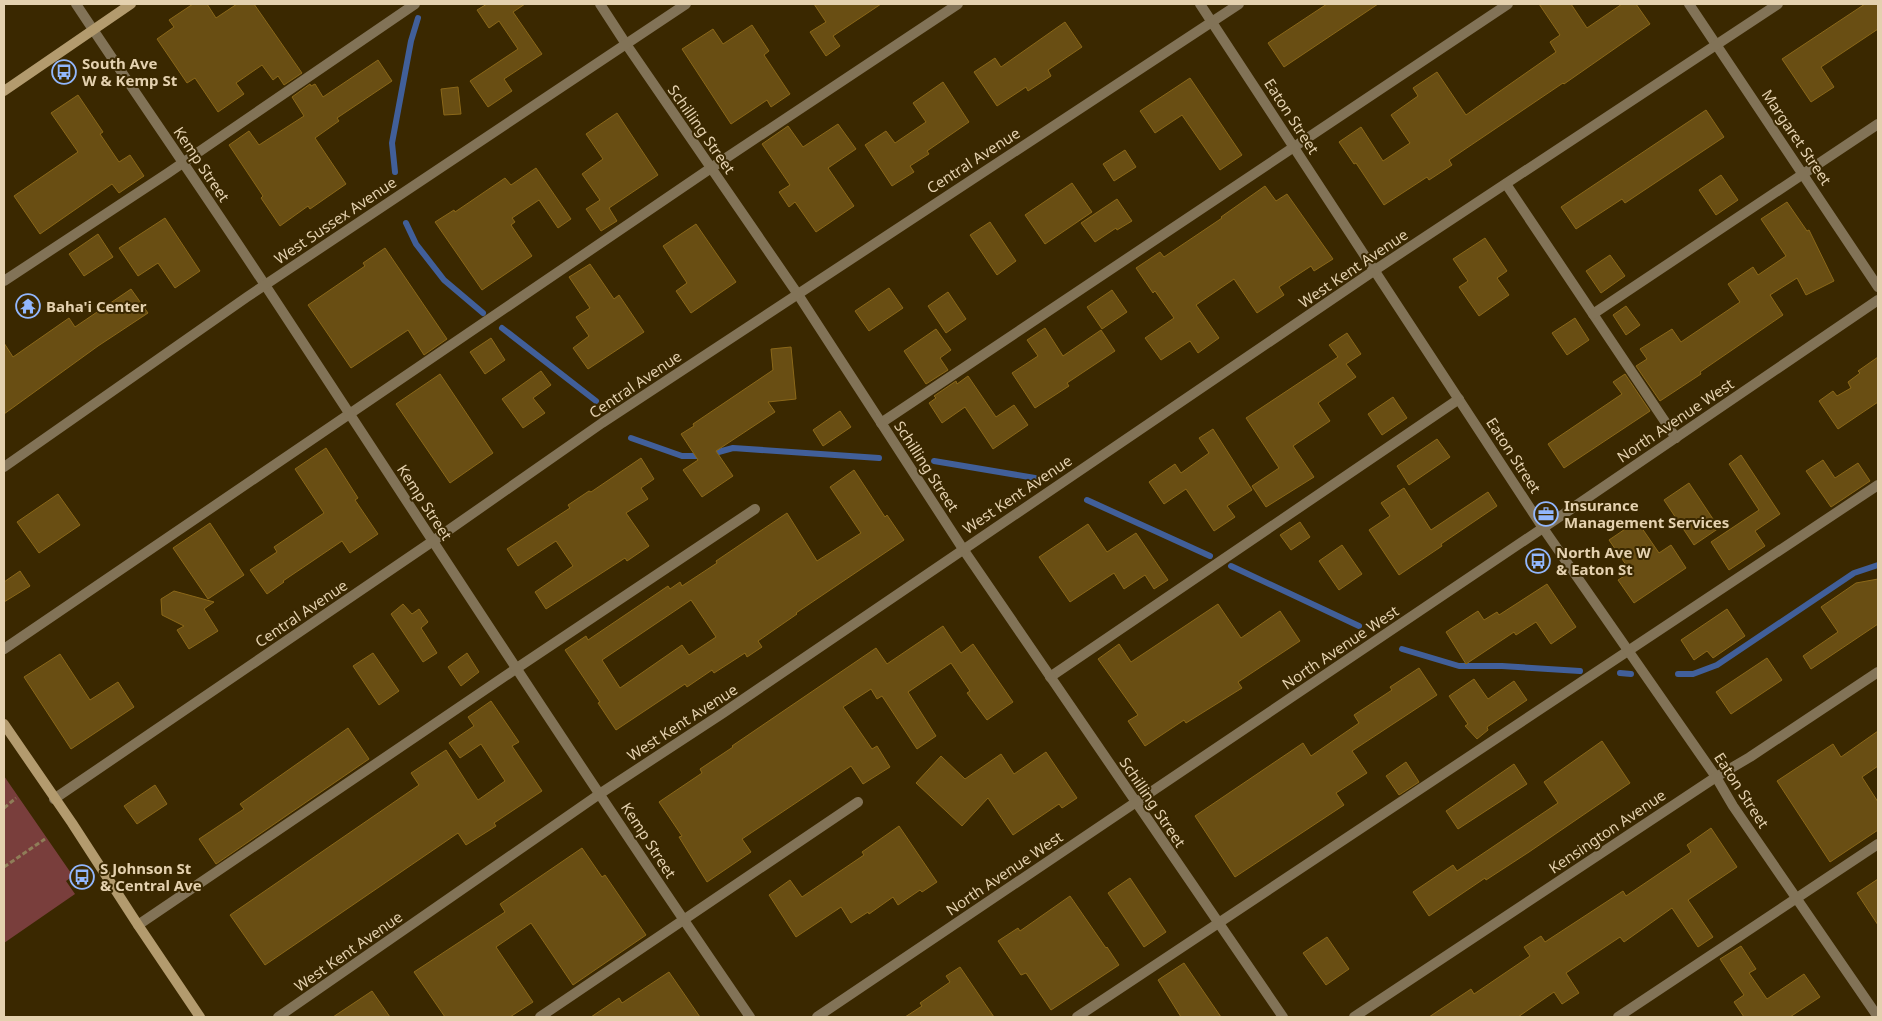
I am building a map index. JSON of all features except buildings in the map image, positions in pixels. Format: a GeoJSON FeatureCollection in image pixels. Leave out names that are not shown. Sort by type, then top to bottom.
{"type":"FeatureCollection","features":[{"type":"Feature","properties":{"kind":"street","name":"Kemp Street"},"geometry":{"type":"LineString","coordinates":[[76,4],[265,285],[516,668],[750,1017]]}},
{"type":"Feature","properties":{"kind":"street"},"geometry":{"type":"LineString","coordinates":[[4,91],[131,4]]}},
{"type":"Feature","properties":{"kind":"street"},"geometry":{"type":"LineString","coordinates":[[4,281],[168,173],[415,4]]}},
{"type":"Feature","properties":{"kind":"street","name":"Schilling Street"},"geometry":{"type":"LineString","coordinates":[[600,4],[797,293],[963,549],[1283,1017]]}},
{"type":"Feature","properties":{"kind":"street","name":"West Sussex Avenue"},"geometry":{"type":"LineString","coordinates":[[4,467],[265,285],[686,4]]}},
{"type":"Feature","properties":{"kind":"street"},"geometry":{"type":"LineString","coordinates":[[4,649],[711,168],[958,4]]}},
{"type":"Feature","properties":{"kind":"street","name":"Eaton Street"},"geometry":{"type":"LineString","coordinates":[[1200,4],[1543,528],[1716,777],[1733,806],[1878,1017]]}},
{"type":"Feature","properties":{"kind":"street","name":"Central Avenue"},"geometry":{"type":"LineString","coordinates":[[54,799],[433,541],[602,423],[1239,4]]}},
{"type":"Feature","properties":{"kind":"street"},"geometry":{"type":"LineString","coordinates":[[881,423],[1508,4]]}},
{"type":"Feature","properties":{"kind":"street","name":"Margaret Street"},"geometry":{"type":"LineString","coordinates":[[1689,4],[1878,287]]}},
{"type":"Feature","properties":{"kind":"street","name":"West Kent Avenue"},"geometry":{"type":"LineString","coordinates":[[278,1017],[600,793],[723,714],[1375,270],[1778,4]]}},
{"type":"Feature","properties":{"kind":"street"},"geometry":{"type":"LineString","coordinates":[[1594,314],[1878,124]]}},
{"type":"Feature","properties":{"kind":"street"},"geometry":{"type":"LineString","coordinates":[[1506,184],[1676,438]]}},
{"type":"Feature","properties":{"kind":"street","name":"North Avenue West"},"geometry":{"type":"LineString","coordinates":[[817,1017],[1878,300]]}},
{"type":"Feature","properties":{"kind":"street"},"geometry":{"type":"LineString","coordinates":[[1050,677],[1459,400]]}},
{"type":"Feature","properties":{"kind":"street"},"geometry":{"type":"LineString","coordinates":[[1077,1017],[1217,922],[1878,485]]}},
{"type":"Feature","properties":{"kind":"street"},"geometry":{"type":"LineString","coordinates":[[138,925],[516,668],[755,509]]}},
{"type":"Feature","properties":{"kind":"street","name":"Kensington Avenue"},"geometry":{"type":"LineString","coordinates":[[1354,1017],[1878,672]]}},
{"type":"Feature","properties":{"kind":"street"},"geometry":{"type":"LineString","coordinates":[[4,724],[200,1017]]}},
{"type":"Feature","properties":{"kind":"street"},"geometry":{"type":"LineString","coordinates":[[540,1017],[858,802]]}},
{"type":"Feature","properties":{"kind":"street"},"geometry":{"type":"LineString","coordinates":[[1618,1017],[1878,844]]}},
{"type":"Feature","properties":{"kind":"path"},"geometry":{"type":"LineString","coordinates":[[4,808],[16,798]]}},
{"type":"Feature","properties":{"kind":"path"},"geometry":{"type":"LineString","coordinates":[[4,866],[45,839]]}},
{"type":"Feature","properties":{"kind":"shaded area"},"geometry":{"type":"Polygon","coordinates":[[[4,776],[73,876],[66,881],[75,894],[4,943],[4,776]]]}},
{"type":"Feature","properties":{"kind":"waterway"},"geometry":{"type":"LineString","coordinates":[[395,172],[392,143],[411,41],[418,18]]}},
{"type":"Feature","properties":{"kind":"waterway"},"geometry":{"type":"LineString","coordinates":[[406,223],[416,244],[444,280],[483,313]]}},
{"type":"Feature","properties":{"kind":"waterway"},"geometry":{"type":"LineString","coordinates":[[502,328],[596,401]]}},
{"type":"Feature","properties":{"kind":"waterway"},"geometry":{"type":"LineString","coordinates":[[631,438],[682,456],[704,456],[733,448],[879,458]]}},
{"type":"Feature","properties":{"kind":"waterway"},"geometry":{"type":"LineString","coordinates":[[934,461],[1035,478]]}},
{"type":"Feature","properties":{"kind":"waterway"},"geometry":{"type":"LineString","coordinates":[[1087,500],[1210,556]]}},
{"type":"Feature","properties":{"kind":"waterway"},"geometry":{"type":"LineString","coordinates":[[1678,674],[1693,674],[1717,665],[1854,573],[1878,565]]}},
{"type":"Feature","properties":{"kind":"waterway"},"geometry":{"type":"LineString","coordinates":[[1231,566],[1359,626]]}},
{"type":"Feature","properties":{"kind":"waterway"},"geometry":{"type":"LineString","coordinates":[[1402,649],[1459,666],[1502,666],[1580,671]]}},
{"type":"Feature","properties":{"kind":"waterway"},"geometry":{"type":"LineString","coordinates":[[1620,673],[1631,674]]}},
{"type":"Feature","properties":{"kind":"place","name":"South Ave W & Kemp St"},"geometry":{"type":"Point","coordinates":[64,72]}},
{"type":"Feature","properties":{"kind":"place","name":"Baha'i Center"},"geometry":{"type":"Point","coordinates":[28,306]}},
{"type":"Feature","properties":{"kind":"place","name":"Insurance Management Services"},"geometry":{"type":"Point","coordinates":[1546,514]}},
{"type":"Feature","properties":{"kind":"place","name":"North Ave W & Eaton St"},"geometry":{"type":"Point","coordinates":[1538,561]}},
{"type":"Feature","properties":{"kind":"place","name":"S Johnson St & Central Ave"},"geometry":{"type":"Point","coordinates":[82,877]}}]}
